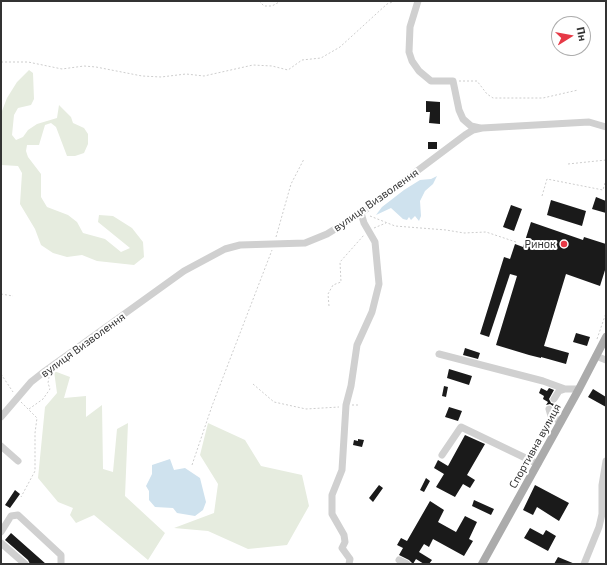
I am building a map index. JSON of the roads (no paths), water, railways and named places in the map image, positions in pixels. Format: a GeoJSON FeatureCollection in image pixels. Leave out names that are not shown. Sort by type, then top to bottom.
{"type":"FeatureCollection","features":[{"type":"Feature","properties":{"kind":"main road","name":"Спортивна вулиця"},"geometry":{"type":"LineString","coordinates":[[482,564],[561,422],[606,337]]}},
{"type":"Feature","properties":{"kind":"street"},"geometry":{"type":"LineString","coordinates":[[418,1],[410,27],[409,52],[412,61],[419,71],[431,81],[453,81],[459,110],[463,119],[471,126],[482,128]]}},
{"type":"Feature","properties":{"kind":"street","name":"вулиця Визволення"},"geometry":{"type":"LineString","coordinates":[[1,417],[31,382],[51,366],[184,271],[226,249],[240,246],[305,242],[327,234],[361,213],[465,135],[482,128],[589,122],[606,127]]}},
{"type":"Feature","properties":{"kind":"street"},"geometry":{"type":"LineString","coordinates":[[349,564],[350,559],[342,548],[345,542],[344,535],[332,514],[332,495],[342,470],[346,405],[351,386],[357,345],[372,312],[379,284],[375,242],[361,213]]}},
{"type":"Feature","properties":{"kind":"street"},"geometry":{"type":"LineString","coordinates":[[439,354],[565,388],[579,389]]}},
{"type":"Feature","properties":{"kind":"street"},"geometry":{"type":"LineString","coordinates":[[596,356],[606,360]]}},
{"type":"Feature","properties":{"kind":"street"},"geometry":{"type":"LineString","coordinates":[[554,398],[559,391],[565,388]]}},
{"type":"Feature","properties":{"kind":"street"},"geometry":{"type":"LineString","coordinates":[[549,409],[551,416],[561,422]]}},
{"type":"Feature","properties":{"kind":"street"},"geometry":{"type":"LineString","coordinates":[[442,455],[461,427],[538,464]]}},
{"type":"Feature","properties":{"kind":"street"},"geometry":{"type":"LineString","coordinates":[[1,446],[18,461]]}},
{"type":"Feature","properties":{"kind":"street"},"geometry":{"type":"LineString","coordinates":[[584,564],[602,514],[602,485],[606,461]]}},
{"type":"Feature","properties":{"kind":"street"},"geometry":{"type":"LineString","coordinates":[[1,532],[11,516],[18,515],[61,555],[61,564]]}},
{"type":"Feature","properties":{"kind":"street"},"geometry":{"type":"LineString","coordinates":[[1,543],[25,564]]}},
{"type":"Feature","properties":{"kind":"street"},"geometry":{"type":"LineString","coordinates":[[399,560],[407,564]]}},
{"type":"Feature","properties":{"kind":"water"},"geometry":{"type":"Polygon","coordinates":[[[437,176],[433,184],[425,191],[420,201],[421,216],[419,221],[415,216],[411,220],[409,217],[407,220],[403,219],[391,208],[376,215],[382,207],[404,190],[420,180],[431,179],[437,176]]]}},
{"type":"Feature","properties":{"kind":"water"},"geometry":{"type":"Polygon","coordinates":[[[170,459],[174,470],[185,468],[200,478],[206,502],[203,510],[195,516],[177,513],[173,508],[155,507],[149,500],[149,491],[146,486],[152,474],[152,465],[170,459]]]}},
{"type":"Feature","properties":{"kind":"place","name":"Ринок"},"geometry":{"type":"Point","coordinates":[564,244]}}]}
